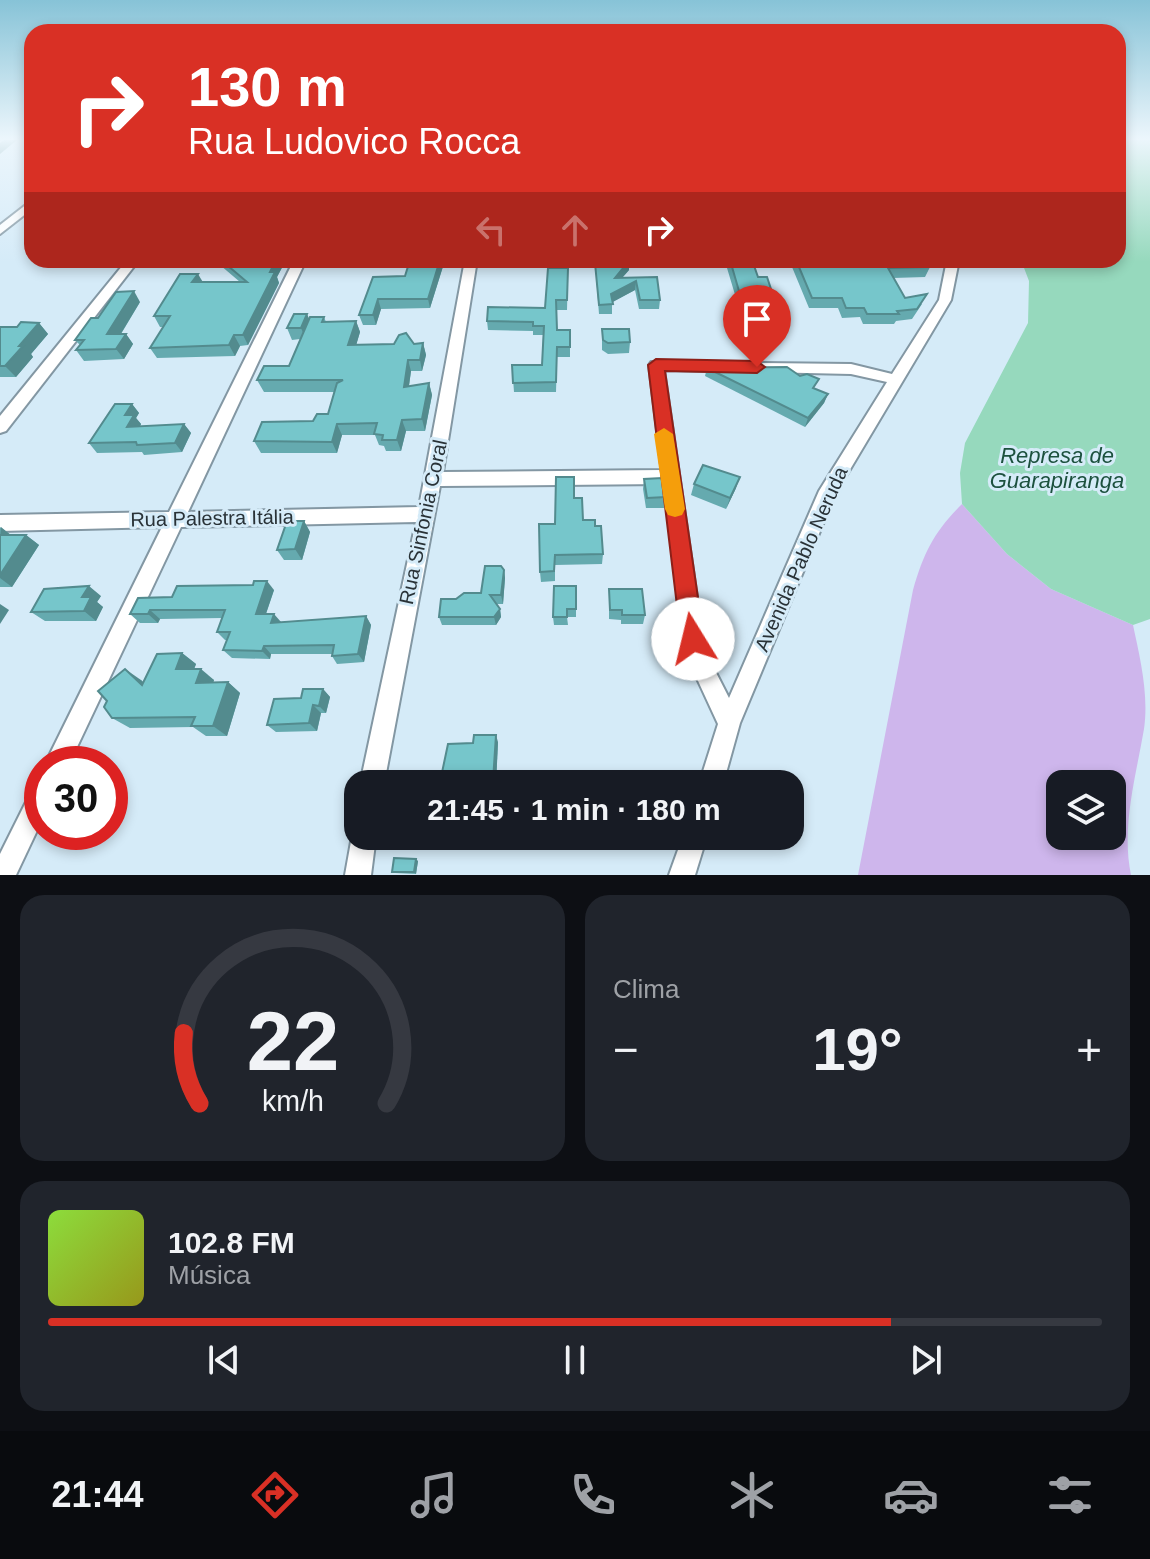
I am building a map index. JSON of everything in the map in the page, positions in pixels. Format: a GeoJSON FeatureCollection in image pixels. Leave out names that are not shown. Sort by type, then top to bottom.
{"type":"FeatureCollection","features":[{"type":"Feature","properties":{"kind":"street"},"geometry":{"type":"LineString","coordinates":[[0,231],[24,210]]}},
{"type":"Feature","properties":{"kind":"street"},"geometry":{"type":"LineString","coordinates":[[0,427],[127,268]]}},
{"type":"Feature","properties":{"kind":"street"},"geometry":{"type":"LineString","coordinates":[[66,746],[296,268]]}},
{"type":"Feature","properties":{"kind":"street","name":"Rua Sinfonia Coral"},"geometry":{"type":"LineString","coordinates":[[375,770],[433,479],[470,268]]}},
{"type":"Feature","properties":{"kind":"street","name":"Avenida Pablo Neruda"},"geometry":{"type":"LineString","coordinates":[[715,770],[729,723],[828,491],[945,300],[951,268]]}},
{"type":"Feature","properties":{"kind":"street"},"geometry":{"type":"LineString","coordinates":[[729,723],[697,657],[693,639],[656,365],[851,369],[894,379]]}},
{"type":"Feature","properties":{"kind":"street"},"geometry":{"type":"LineString","coordinates":[[433,479],[670,477]]}},
{"type":"Feature","properties":{"kind":"street","name":"Rua Palestra Itália"},"geometry":{"type":"LineString","coordinates":[[0,523],[425,514]]}},
{"type":"Feature","properties":{"kind":"street"},"geometry":{"type":"LineString","coordinates":[[3,875],[24,831]]}},
{"type":"Feature","properties":{"kind":"street"},"geometry":{"type":"LineString","coordinates":[[358,875],[362,850]]}},
{"type":"Feature","properties":{"kind":"street"},"geometry":{"type":"LineString","coordinates":[[682,875],[690,850]]}},
{"type":"Feature","properties":{"kind":"shaded area"},"geometry":{"type":"Polygon","coordinates":[[[962,504],[1007,554],[1051,589],[1133,625],[1145,703],[1144,729],[1129,820],[1131,875],[858,875],[913,590],[921,564],[944,524],[962,504]]]}},
{"type":"Feature","properties":{"kind":"water","name":"Represa de Guarapiranga"},"geometry":{"type":"Polygon","coordinates":[[[1126,181],[1150,181],[1150,619],[1133,625],[1051,589],[1007,554],[962,504],[960,473],[965,443],[1028,323],[1029,281],[1024,268],[1126,268],[1126,181]]]}},
{"type":"Feature","properties":{"kind":"building"},"geometry":{"type":"Polygon","coordinates":[[[230,268],[272,268],[270,272],[275,272],[243,335],[234,335],[229,345],[150,348],[170,316],[154,316],[180,274],[198,274],[192,282],[247,282],[230,268]]]}},
{"type":"Feature","properties":{"kind":"building"},"geometry":{"type":"Polygon","coordinates":[[[408,268],[438,268],[428,299],[378,299],[373,315],[359,315],[373,277],[405,276],[408,268]]]}},
{"type":"Feature","properties":{"kind":"building"},"geometry":{"type":"Polygon","coordinates":[[[548,268],[568,268],[567,300],[556,300],[557,330],[570,330],[570,347],[557,347],[556,382],[513,383],[512,365],[542,365],[544,326],[533,326],[533,322],[487,321],[488,307],[545,308],[548,268]]]}},
{"type":"Feature","properties":{"kind":"building"},"geometry":{"type":"Polygon","coordinates":[[[595,268],[623,268],[615,278],[657,277],[660,300],[640,300],[636,281],[611,294],[613,304],[599,305],[595,268]]]}},
{"type":"Feature","properties":{"kind":"building"},"geometry":{"type":"Polygon","coordinates":[[[732,268],[755,268],[758,277],[767,277],[774,298],[741,298],[732,268]]]}},
{"type":"Feature","properties":{"kind":"building"},"geometry":{"type":"Polygon","coordinates":[[[799,268],[888,268],[905,298],[927,294],[917,309],[897,311],[899,314],[867,314],[864,308],[846,308],[842,298],[812,298],[799,268]]]}},
{"type":"Feature","properties":{"kind":"building"},"geometry":{"type":"Polygon","coordinates":[[[134,291],[107,334],[126,334],[116,349],[76,350],[84,340],[75,340],[91,318],[98,318],[116,292],[134,291]]]}},
{"type":"Feature","properties":{"kind":"building"},"geometry":{"type":"Polygon","coordinates":[[[294,314],[307,314],[301,328],[287,328],[294,314]]]}},
{"type":"Feature","properties":{"kind":"building"},"geometry":{"type":"Polygon","coordinates":[[[310,317],[324,317],[322,322],[356,321],[348,345],[394,344],[399,335],[406,333],[414,344],[423,343],[420,360],[408,360],[404,387],[429,383],[422,419],[402,420],[397,440],[382,440],[383,435],[374,434],[377,423],[337,424],[332,442],[254,441],[262,422],[313,421],[317,414],[328,414],[337,383],[343,380],[257,380],[264,366],[289,366],[310,317]]]}},
{"type":"Feature","properties":{"kind":"building"},"geometry":{"type":"Polygon","coordinates":[[[21,322],[39,323],[5,366],[0,366],[0,327],[17,327],[21,322]]]}},
{"type":"Feature","properties":{"kind":"building"},"geometry":{"type":"Polygon","coordinates":[[[602,329],[629,329],[630,342],[608,343],[603,340],[602,329]]]}},
{"type":"Feature","properties":{"kind":"building"},"geometry":{"type":"Polygon","coordinates":[[[787,367],[800,376],[807,374],[819,379],[813,388],[828,394],[808,418],[707,368],[787,367]]]}},
{"type":"Feature","properties":{"kind":"building"},"geometry":{"type":"Polygon","coordinates":[[[115,404],[132,404],[125,415],[134,415],[127,427],[184,424],[175,443],[89,443],[115,404]]]}},
{"type":"Feature","properties":{"kind":"building"},"geometry":{"type":"Polygon","coordinates":[[[703,465],[740,477],[730,498],[694,484],[703,465]]]}},
{"type":"Feature","properties":{"kind":"building"},"geometry":{"type":"Polygon","coordinates":[[[556,477],[574,477],[574,498],[582,498],[583,520],[595,520],[595,526],[601,526],[603,554],[555,555],[554,571],[540,572],[539,524],[555,524],[556,477]]]}},
{"type":"Feature","properties":{"kind":"building"},"geometry":{"type":"Polygon","coordinates":[[[662,478],[666,497],[647,498],[644,479],[662,478]]]}},
{"type":"Feature","properties":{"kind":"building"},"geometry":{"type":"Polygon","coordinates":[[[287,521],[304,521],[295,549],[277,550],[287,521]]]}},
{"type":"Feature","properties":{"kind":"building"},"geometry":{"type":"Polygon","coordinates":[[[0,535],[26,535],[0,575],[0,535]]]}},
{"type":"Feature","properties":{"kind":"building"},"geometry":{"type":"Polygon","coordinates":[[[485,566],[501,566],[504,570],[501,595],[490,595],[500,609],[494,617],[439,617],[441,599],[456,599],[464,593],[481,593],[485,566]]]}},
{"type":"Feature","properties":{"kind":"building"},"geometry":{"type":"Polygon","coordinates":[[[254,581],[267,581],[256,614],[274,614],[271,623],[366,616],[358,654],[332,656],[334,645],[264,646],[262,651],[223,650],[230,632],[217,632],[225,610],[150,610],[148,614],[130,614],[138,598],[172,597],[177,586],[253,585],[254,581]]]}},
{"type":"Feature","properties":{"kind":"building"},"geometry":{"type":"Polygon","coordinates":[[[89,586],[82,597],[91,597],[84,611],[31,612],[44,589],[89,586]]]}},
{"type":"Feature","properties":{"kind":"building"},"geometry":{"type":"Polygon","coordinates":[[[554,586],[576,586],[576,609],[567,609],[567,617],[553,617],[554,586]]]}},
{"type":"Feature","properties":{"kind":"building"},"geometry":{"type":"Polygon","coordinates":[[[609,589],[642,589],[645,615],[622,615],[622,610],[610,610],[609,589]]]}},
{"type":"Feature","properties":{"kind":"building"},"geometry":{"type":"Polygon","coordinates":[[[182,653],[176,669],[201,669],[196,683],[228,682],[213,726],[191,726],[195,717],[112,718],[104,707],[107,701],[98,691],[125,669],[142,685],[157,654],[182,653]]]}},
{"type":"Feature","properties":{"kind":"building"},"geometry":{"type":"Polygon","coordinates":[[[303,689],[323,689],[319,706],[313,705],[309,723],[267,725],[274,699],[301,698],[303,689]]]}},
{"type":"Feature","properties":{"kind":"building"},"geometry":{"type":"Polygon","coordinates":[[[474,735],[496,735],[494,770],[443,770],[448,744],[473,743],[474,735]]]}},
{"type":"Feature","properties":{"kind":"building"},"geometry":{"type":"Polygon","coordinates":[[[394,858],[416,859],[414,872],[392,872],[394,858]]]}},
{"type":"Feature","properties":{"kind":"slow traffic"},"geometry":{"type":"LineString","coordinates":[[664,434],[675,509]]}},
{"type":"Feature","properties":{"kind":"route"},"geometry":{"type":"LineString","coordinates":[[693,639],[656,365],[757,367]]}}]}
